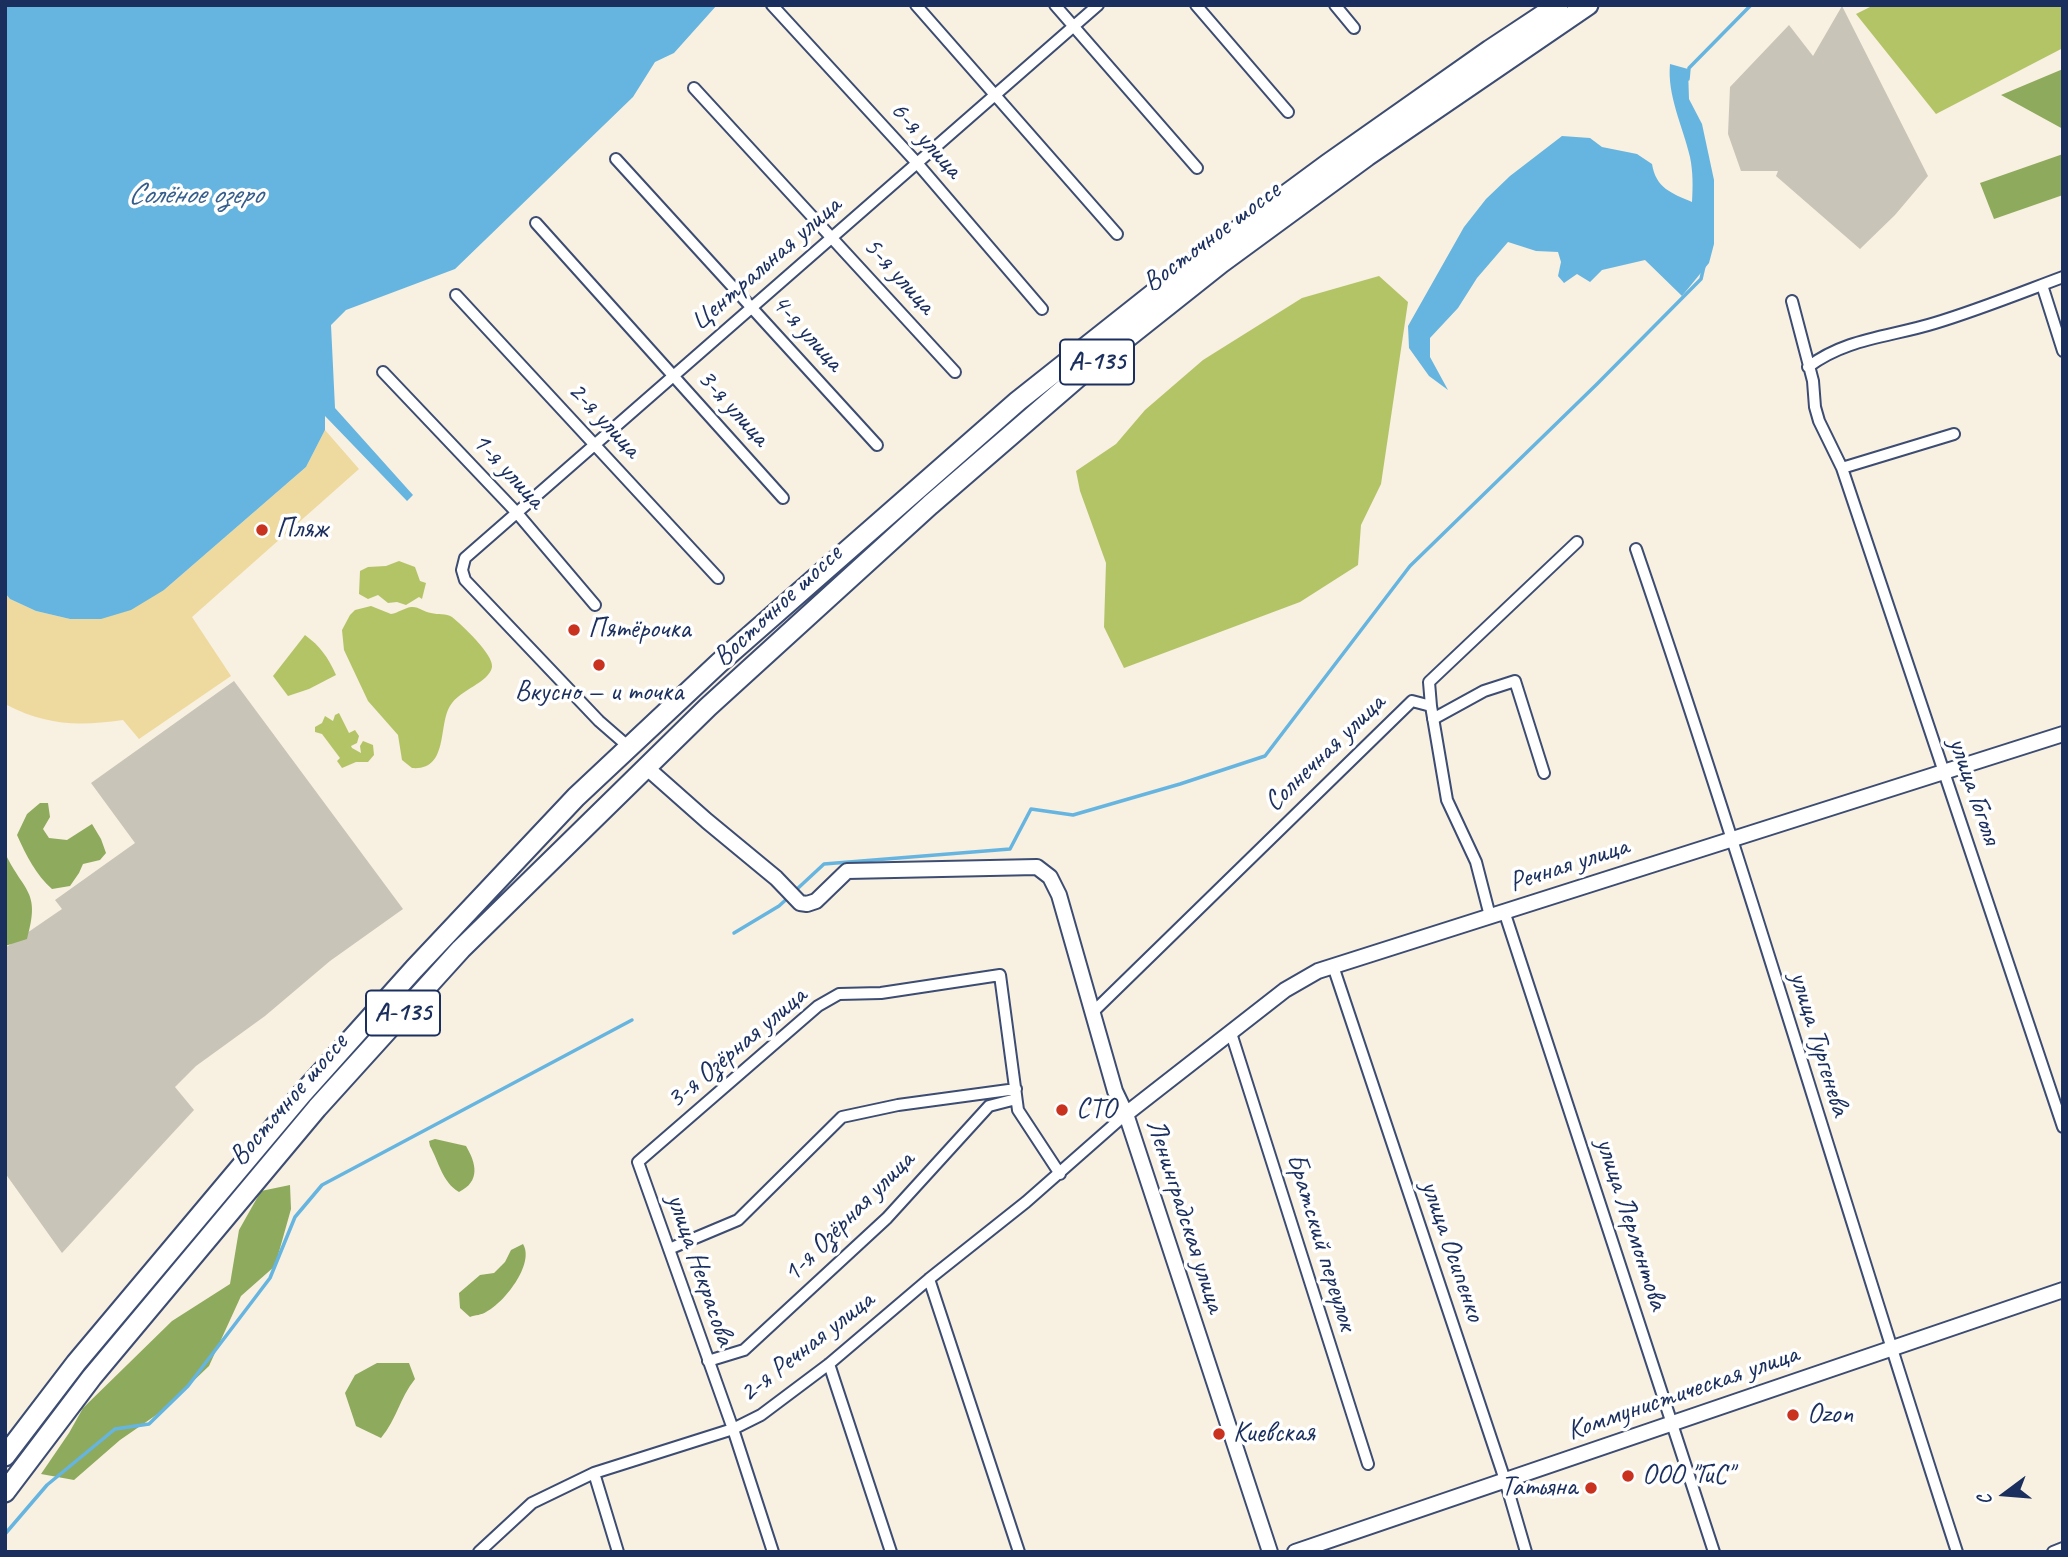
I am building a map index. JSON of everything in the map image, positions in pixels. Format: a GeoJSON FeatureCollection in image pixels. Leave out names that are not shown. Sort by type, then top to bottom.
{"type":"FeatureCollection","features":[{"type":"Feature","properties":{"kind":"highway","name":"Восточное шоссе"},"geometry":{"type":"LineString","coordinates":[[5,1456],[76,1363],[302,1094],[576,797],[719,663],[1018,401],[1172,279],[1328,164],[1558,5]]}},
{"type":"Feature","properties":{"kind":"highway","name":"Восточное шоссе"},"geometry":{"type":"LineString","coordinates":[[5,1492],[101,1366],[317,1108],[461,949],[646,766],[863,565],[1085,371],[1221,263],[1367,156],[1588,5]]}},
{"type":"Feature","properties":{"kind":"highway"},"geometry":{"type":"LineString","coordinates":[[863,565],[869,554],[914,513],[919,506],[918,500],[907,501],[883,520]]}},
{"type":"Feature","properties":{"kind":"highway"},"geometry":{"type":"LineString","coordinates":[[414,970],[416,984],[429,984]]}},
{"type":"Feature","properties":{"kind":"street","name":"6-я улица"},"geometry":{"type":"LineString","coordinates":[[772,5],[917,163],[1042,309]]}},
{"type":"Feature","properties":{"kind":"street"},"geometry":{"type":"LineString","coordinates":[[916,5],[1117,234]]}},
{"type":"Feature","properties":{"kind":"street"},"geometry":{"type":"LineString","coordinates":[[1055,5],[1197,168]]}},
{"type":"Feature","properties":{"kind":"street","name":"Центральная улица"},"geometry":{"type":"LineString","coordinates":[[630,748],[599,721],[465,580],[462,570],[465,558],[1098,5]]}},
{"type":"Feature","properties":{"kind":"street"},"geometry":{"type":"LineString","coordinates":[[1196,5],[1288,112]]}},
{"type":"Feature","properties":{"kind":"street"},"geometry":{"type":"LineString","coordinates":[[1335,5],[1354,28]]}},
{"type":"Feature","properties":{"kind":"street","name":"5-я улица"},"geometry":{"type":"LineString","coordinates":[[694,88],[955,372]]}},
{"type":"Feature","properties":{"kind":"street","name":"4-я улица"},"geometry":{"type":"LineString","coordinates":[[617,159],[877,445]]}},
{"type":"Feature","properties":{"kind":"street","name":"3-я улица"},"geometry":{"type":"LineString","coordinates":[[536,223],[783,498]]}},
{"type":"Feature","properties":{"kind":"street"},"geometry":{"type":"LineString","coordinates":[[1808,367],[1826,353],[1844,346],[1934,323],[2063,277]]}},
{"type":"Feature","properties":{"kind":"street"},"geometry":{"type":"LineString","coordinates":[[2042,285],[2063,351]]}},
{"type":"Feature","properties":{"kind":"street","name":"2-я улица"},"geometry":{"type":"LineString","coordinates":[[456,295],[718,578]]}},
{"type":"Feature","properties":{"kind":"street","name":"улица Гоголя"},"geometry":{"type":"LineString","coordinates":[[1792,301],[1813,381],[1819,421],[1842,468],[2063,1127]]}},
{"type":"Feature","properties":{"kind":"street","name":"1-я улица"},"geometry":{"type":"LineString","coordinates":[[383,373],[517,513],[595,605]]}},
{"type":"Feature","properties":{"kind":"street"},"geometry":{"type":"LineString","coordinates":[[1842,468],[1954,434]]}},
{"type":"Feature","properties":{"kind":"street","name":"Солнечная улица"},"geometry":{"type":"LineString","coordinates":[[1092,1013],[1412,701],[1431,706],[1429,682],[1577,542]]}},
{"type":"Feature","properties":{"kind":"street","name":"улица Тургенева"},"geometry":{"type":"LineString","coordinates":[[1636,549],[1688,700],[1891,1348],[1958,1552]]}},
{"type":"Feature","properties":{"kind":"street"},"geometry":{"type":"LineString","coordinates":[[1433,719],[1484,691],[1515,681],[1544,773]]}},
{"type":"Feature","properties":{"kind":"street"},"geometry":{"type":"LineString","coordinates":[[1431,706],[1447,800],[1476,862],[1490,916]]}},
{"type":"Feature","properties":{"kind":"street","name":"Речная улица"},"geometry":{"type":"LineString","coordinates":[[1126,1114],[1303,978],[1332,966],[2063,734]]}},
{"type":"Feature","properties":{"kind":"street","name":"Ленинградская улица"},"geometry":{"type":"LineString","coordinates":[[646,766],[783,885],[800,903],[816,901],[847,871],[1037,867],[1050,877],[1059,895],[1115,1091],[1126,1114],[1270,1552]]}},
{"type":"Feature","properties":{"kind":"street","name":"улица Лермонтова"},"geometry":{"type":"LineString","coordinates":[[1504,911],[1714,1552]]}},
{"type":"Feature","properties":{"kind":"street","name":"улица Осипенко"},"geometry":{"type":"LineString","coordinates":[[1332,966],[1527,1552]]}},
{"type":"Feature","properties":{"kind":"street","name":"3-я Озёрная улица"},"geometry":{"type":"LineString","coordinates":[[638,1162],[818,1006],[839,994],[881,993],[1000,975],[1016,1094]]}},
{"type":"Feature","properties":{"kind":"street","name":"Братский переулок"},"geometry":{"type":"LineString","coordinates":[[1231,1033],[1367,1465]]}},
{"type":"Feature","properties":{"kind":"street"},"geometry":{"type":"LineString","coordinates":[[669,1249],[738,1220],[842,1116],[898,1105],[1016,1094],[1018,1110],[1060,1174]]}},
{"type":"Feature","properties":{"kind":"street","name":"1-я Озёрная улица"},"geometry":{"type":"LineString","coordinates":[[708,1361],[744,1350],[887,1218],[989,1106],[1016,1094]]}},
{"type":"Feature","properties":{"kind":"street","name":"2-я Речная улица"},"geometry":{"type":"LineString","coordinates":[[479,1552],[532,1503],[594,1473],[733,1429],[761,1415],[829,1364],[929,1279],[1060,1174],[1126,1114]]}},
{"type":"Feature","properties":{"kind":"street","name":"улица Некрасова"},"geometry":{"type":"LineString","coordinates":[[638,1162],[733,1429],[773,1552]]}},
{"type":"Feature","properties":{"kind":"street"},"geometry":{"type":"LineString","coordinates":[[929,1279],[1019,1552]]}},
{"type":"Feature","properties":{"kind":"street","name":"Коммунистическая улица"},"geometry":{"type":"LineString","coordinates":[[1296,1552],[2063,1290]]}},
{"type":"Feature","properties":{"kind":"street"},"geometry":{"type":"LineString","coordinates":[[829,1364],[891,1552]]}},
{"type":"Feature","properties":{"kind":"street"},"geometry":{"type":"LineString","coordinates":[[594,1473],[618,1552]]}},
{"type":"Feature","properties":{"kind":"street"},"geometry":{"type":"LineString","coordinates":[[2053,1552],[2063,1548]]}},
{"type":"Feature","properties":{"kind":"shaded area"},"geometry":{"type":"Polygon","coordinates":[[[1842,6],[1928,176],[1895,215],[1860,249],[1776,176],[1778,171],[1741,171],[1728,134],[1730,87],[1789,25],[1813,56],[1842,6]]]}},
{"type":"Feature","properties":{"kind":"shaded area"},"geometry":{"type":"Polygon","coordinates":[[[234,681],[403,909],[330,961],[265,1016],[196,1066],[175,1087],[194,1110],[62,1253],[5,1173],[5,948],[62,909],[55,900],[135,843],[91,783],[234,681]]]}},
{"type":"Feature","properties":{"kind":"green space"},"geometry":{"type":"Polygon","coordinates":[[[1874,5],[2063,5],[2063,48],[1936,114],[1856,14],[1874,5]]]}},
{"type":"Feature","properties":{"kind":"green space"},"geometry":{"type":"Polygon","coordinates":[[[2063,69],[2063,129],[2001,95],[2063,69]]]}},
{"type":"Feature","properties":{"kind":"green space"},"geometry":{"type":"Polygon","coordinates":[[[2063,154],[2063,195],[1994,219],[1980,183],[2063,154]]]}},
{"type":"Feature","properties":{"kind":"green space"},"geometry":{"type":"Polygon","coordinates":[[[1379,276],[1408,302],[1381,484],[1361,525],[1358,565],[1300,602],[1124,668],[1104,627],[1106,563],[1080,491],[1076,471],[1116,444],[1145,410],[1203,360],[1302,298],[1379,276]]]}},
{"type":"Feature","properties":{"kind":"green space"},"geometry":{"type":"Polygon","coordinates":[[[399,561],[415,567],[420,581],[426,583],[422,599],[419,597],[406,605],[388,603],[378,595],[368,599],[359,594],[360,571],[399,561]]]}},
{"type":"Feature","properties":{"kind":"green space"},"geometry":{"type":"Polygon","coordinates":[[[371,606],[391,614],[414,607],[450,616],[463,626],[491,662],[490,673],[460,695],[450,706],[437,755],[424,767],[412,768],[402,760],[398,735],[368,701],[344,650],[342,630],[350,615],[355,610],[371,606]]]}},
{"type":"Feature","properties":{"kind":"green space"},"geometry":{"type":"Polygon","coordinates":[[[305,635],[323,652],[336,675],[288,696],[273,676],[305,635]]]}},
{"type":"Feature","properties":{"kind":"green space"},"geometry":{"type":"Polygon","coordinates":[[[339,713],[349,733],[355,730],[359,736],[352,748],[361,753],[360,746],[363,741],[373,745],[374,755],[368,762],[356,762],[342,768],[337,761],[340,758],[322,734],[315,732],[315,727],[322,723],[325,716],[333,721],[339,713]]]}},
{"type":"Feature","properties":{"kind":"green space"},"geometry":{"type":"Polygon","coordinates":[[[40,803],[48,803],[50,817],[43,829],[49,838],[67,840],[92,824],[101,839],[106,853],[100,860],[83,864],[70,886],[52,889],[36,871],[17,835],[27,814],[40,803]]]}},
{"type":"Feature","properties":{"kind":"green space"},"geometry":{"type":"Polygon","coordinates":[[[5,853],[28,893],[32,911],[27,939],[5,946],[5,853]]]}},
{"type":"Feature","properties":{"kind":"green space"},"geometry":{"type":"Polygon","coordinates":[[[435,1139],[466,1146],[469,1152],[474,1165],[474,1177],[466,1188],[459,1192],[445,1177],[430,1146],[429,1141],[435,1139]]]}},
{"type":"Feature","properties":{"kind":"green space"},"geometry":{"type":"Polygon","coordinates":[[[290,1185],[291,1209],[275,1266],[241,1296],[209,1366],[162,1411],[120,1440],[74,1480],[41,1474],[83,1408],[172,1321],[230,1284],[239,1230],[261,1191],[290,1185]]]}},
{"type":"Feature","properties":{"kind":"green space"},"geometry":{"type":"Polygon","coordinates":[[[523,1244],[525,1262],[509,1292],[484,1313],[470,1317],[460,1308],[459,1293],[480,1275],[494,1273],[505,1262],[511,1250],[523,1244]]]}},
{"type":"Feature","properties":{"kind":"green space"},"geometry":{"type":"Polygon","coordinates":[[[377,1363],[409,1363],[415,1379],[381,1438],[356,1426],[345,1393],[355,1375],[377,1363]]]}},
{"type":"Feature","properties":{"kind":"sand","name":"Пляж"},"geometry":{"type":"Polygon","coordinates":[[[325,430],[359,469],[192,617],[231,676],[139,739],[123,720],[63,722],[35,717],[5,704],[5,593],[10,599],[36,611],[70,619],[164,590],[306,467],[325,430]]]}},
{"type":"Feature","properties":{"kind":"water","name":"Солёное озеро"},"geometry":{"type":"Polygon","coordinates":[[[5,5],[717,5],[674,53],[655,62],[633,97],[455,269],[346,310],[331,325],[335,408],[413,495],[407,501],[325,416],[325,430],[306,467],[164,590],[131,610],[101,619],[70,619],[36,611],[10,599],[5,593],[5,5]]]}},
{"type":"Feature","properties":{"kind":"water"},"geometry":{"type":"Polygon","coordinates":[[[1670,64],[1688,69],[1689,99],[1702,124],[1714,180],[1714,244],[1709,263],[1682,296],[1645,260],[1602,270],[1590,282],[1577,274],[1564,283],[1558,276],[1561,262],[1558,252],[1536,251],[1508,242],[1477,278],[1458,308],[1430,338],[1430,357],[1448,390],[1429,376],[1409,348],[1408,326],[1464,227],[1486,199],[1510,176],[1562,136],[1590,138],[1602,147],[1637,154],[1652,164],[1657,179],[1666,189],[1692,202],[1691,163],[1673,99],[1670,64]]]}},
{"type":"Feature","properties":{"kind":"waterway"},"geometry":{"type":"LineString","coordinates":[[1688,79],[1689,68],[1751,5]]}},
{"type":"Feature","properties":{"kind":"waterway"},"geometry":{"type":"LineString","coordinates":[[796,890],[824,864],[1010,849],[1031,809],[1073,815],[1265,756],[1410,566],[1701,279],[1704,266]]}},
{"type":"Feature","properties":{"kind":"waterway"},"geometry":{"type":"LineString","coordinates":[[734,933],[779,906],[790,896]]}},
{"type":"Feature","properties":{"kind":"waterway"},"geometry":{"type":"LineString","coordinates":[[5,1534],[47,1485],[115,1429],[149,1424],[188,1386],[270,1278],[295,1217],[322,1185],[632,1020]]}},
{"type":"Feature","properties":{"kind":"place","name":"Пляж"},"geometry":{"type":"Point","coordinates":[262,530]}},
{"type":"Feature","properties":{"kind":"place","name":"Пятёрочка"},"geometry":{"type":"Point","coordinates":[574,630]}},
{"type":"Feature","properties":{"kind":"place","name":"Вкусно — и точка"},"geometry":{"type":"Point","coordinates":[599,665]}},
{"type":"Feature","properties":{"kind":"place","name":"СТО"},"geometry":{"type":"Point","coordinates":[1062,1110]}},
{"type":"Feature","properties":{"kind":"place","name":"Ozon"},"geometry":{"type":"Point","coordinates":[1793,1415]}},
{"type":"Feature","properties":{"kind":"place","name":"Киевская"},"geometry":{"type":"Point","coordinates":[1219,1434]}},
{"type":"Feature","properties":{"kind":"place","name":"ООО \"ГиС\""},"geometry":{"type":"Point","coordinates":[1628,1476]}},
{"type":"Feature","properties":{"kind":"place","name":"Татьяна"},"geometry":{"type":"Point","coordinates":[1591,1488]}}]}
